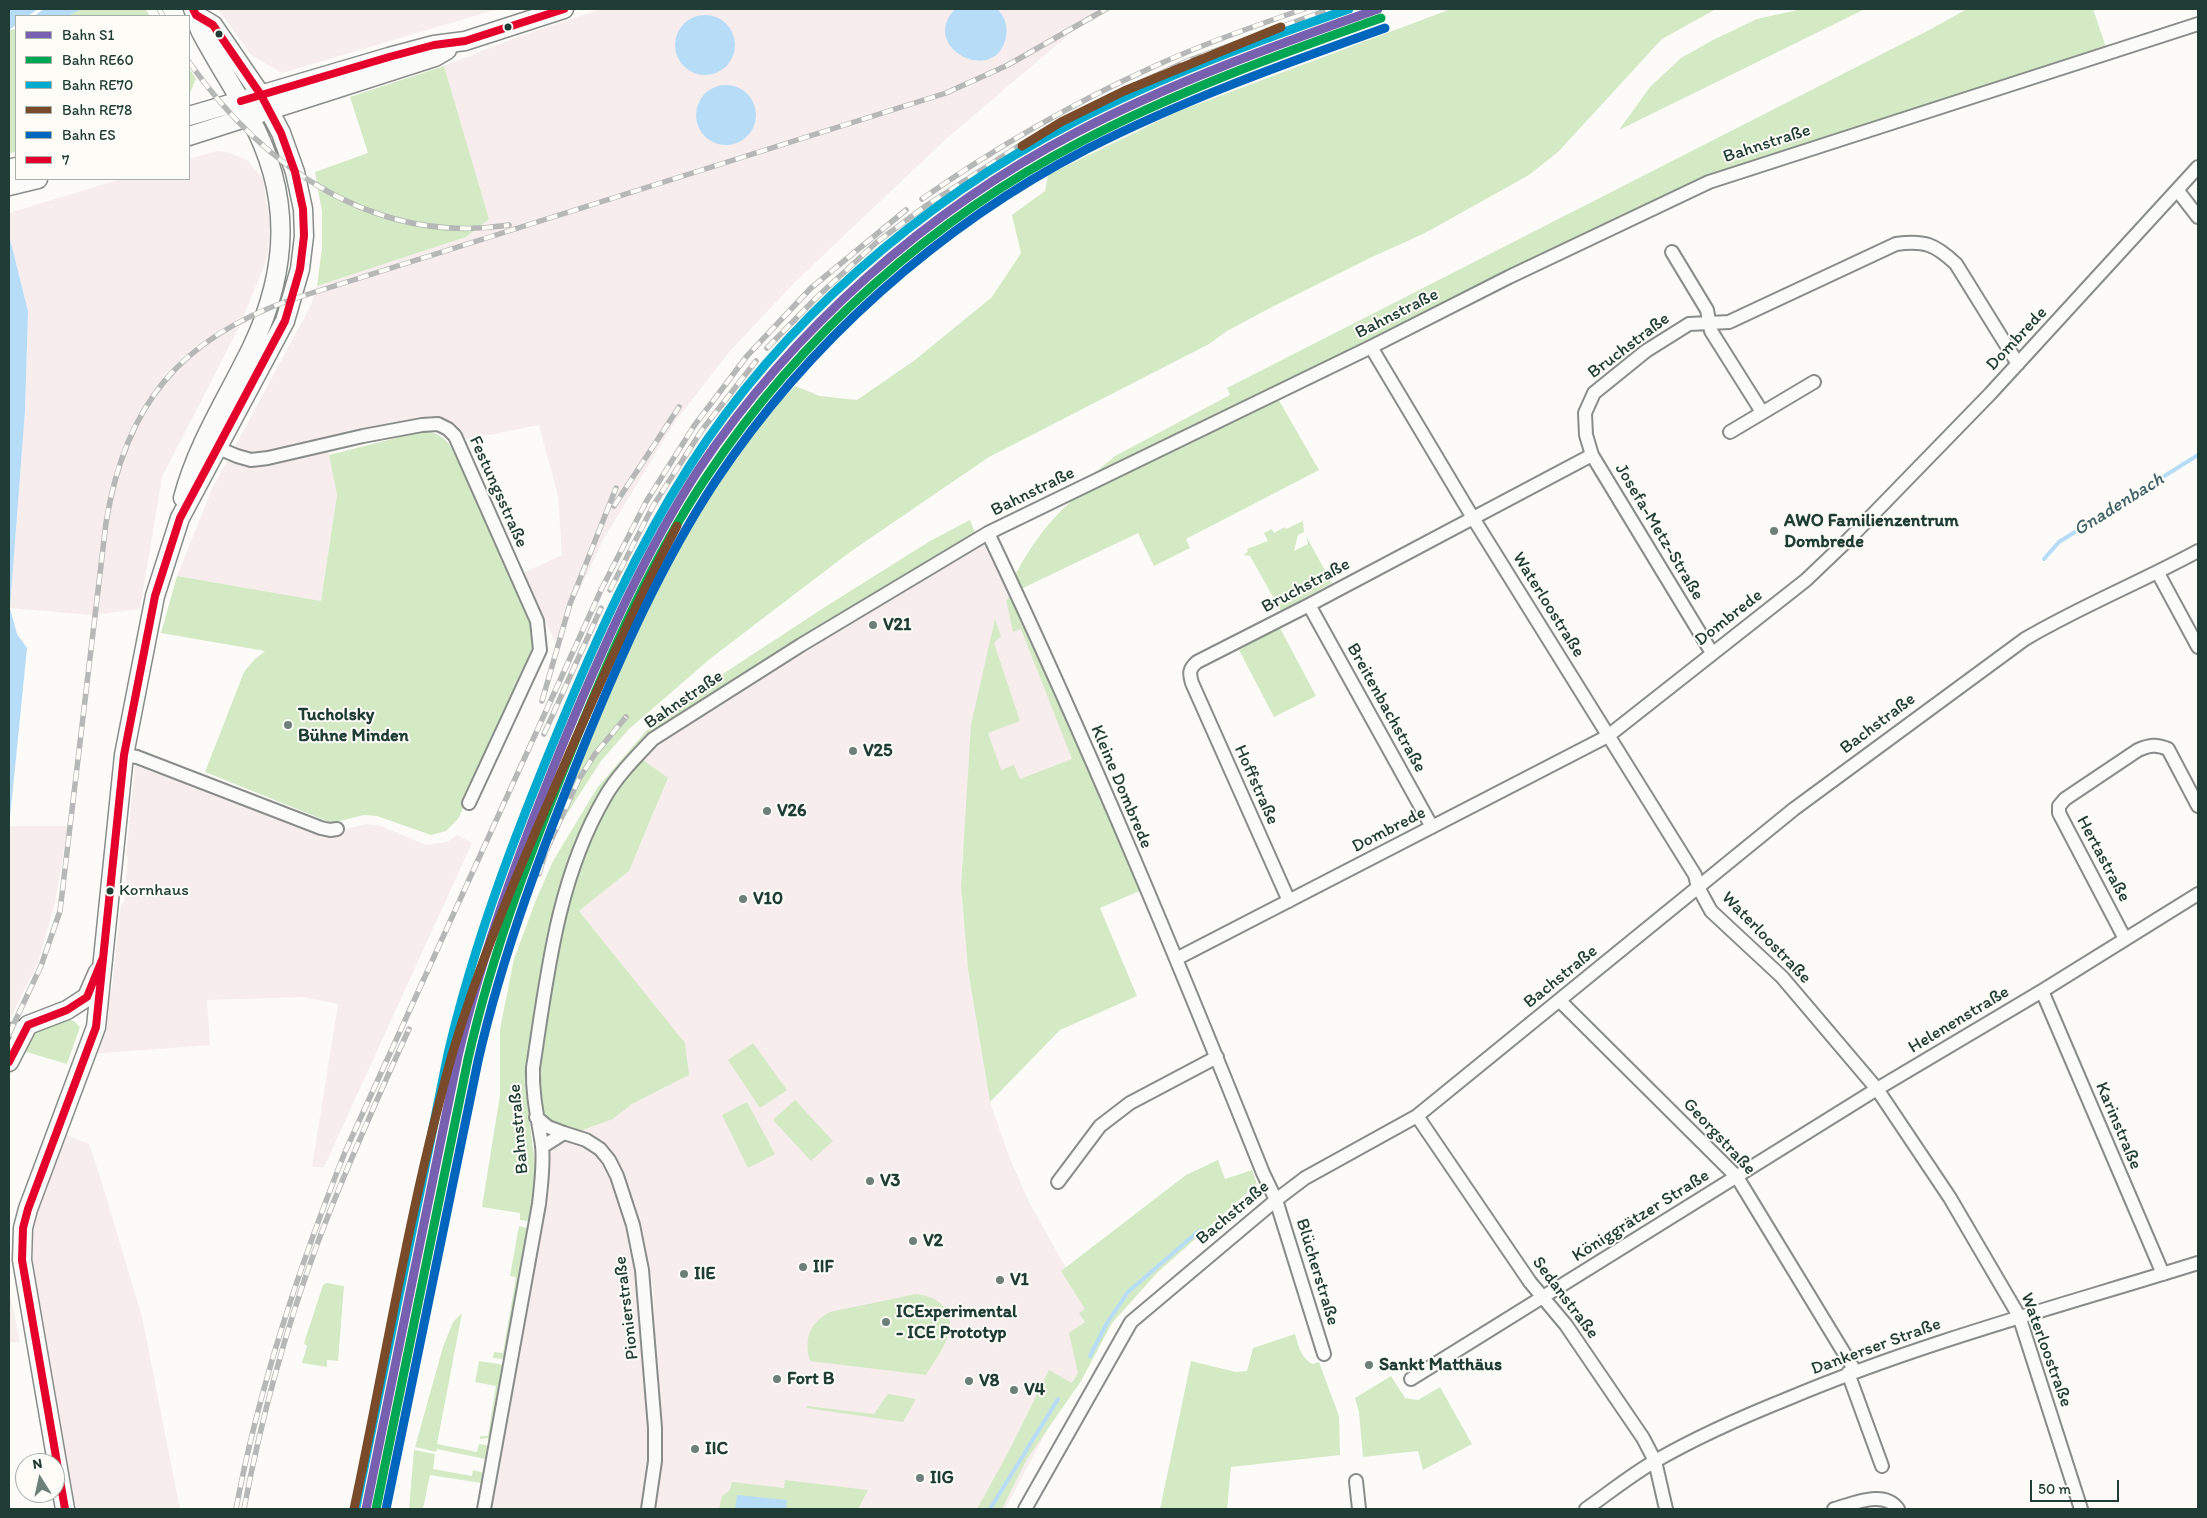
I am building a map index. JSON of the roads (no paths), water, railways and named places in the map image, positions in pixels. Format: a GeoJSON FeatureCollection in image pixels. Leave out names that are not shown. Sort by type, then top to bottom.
{"type":"FeatureCollection","features":[{"type":"Feature","properties":{"kind":"main road"},"geometry":{"type":"LineString","coordinates":[[190,136],[250,117],[265,103],[389,57],[434,45],[465,40],[564,9]]}},
{"type":"Feature","properties":{"kind":"main road"},"geometry":{"type":"LineString","coordinates":[[65,1509],[21,1245],[28,1209],[96,1027],[100,1006],[102,963],[124,755],[155,596],[180,518],[274,289],[280,254],[282,226],[279,195],[271,166],[250,117],[200,32],[194,12]]}},
{"type":"Feature","properties":{"kind":"main road"},"geometry":{"type":"LineString","coordinates":[[194,12],[213,26],[265,103],[281,133],[293,162],[303,209],[304,236],[300,269],[285,322],[269,354],[210,445]]}},
{"type":"Feature","properties":{"kind":"main road"},"geometry":{"type":"LineString","coordinates":[[190,116],[241,101],[265,103]]}},
{"type":"Feature","properties":{"kind":"main road"},"geometry":{"type":"LineString","coordinates":[[9,186],[35,180]]}},
{"type":"Feature","properties":{"kind":"main road"},"geometry":{"type":"LineString","coordinates":[[252,346],[269,354]]}},
{"type":"Feature","properties":{"kind":"main road"},"geometry":{"type":"LineString","coordinates":[[9,1062],[28,1025],[67,1010],[87,997],[102,963]]}},
{"type":"Feature","properties":{"kind":"main road"},"geometry":{"type":"LineString","coordinates":[[67,1010],[84,1016],[88,1023],[90,1040]]}},
{"type":"Feature","properties":{"kind":"street","name":"Bahnstraße"},"geometry":{"type":"LineString","coordinates":[[484,1509],[539,1204],[543,1171],[542,1147],[532,1089],[533,1068],[556,924],[577,853],[605,797],[628,766],[653,739],[802,644],[988,533],[1371,347],[1509,277],[1709,182],[2198,24]]}},
{"type":"Feature","properties":{"kind":"street","name":"Dombrede"},"geometry":{"type":"LineString","coordinates":[[1176,960],[1608,736],[1806,580],[1890,499],[2018,364],[2198,167]]}},
{"type":"Feature","properties":{"kind":"street"},"geometry":{"type":"LineString","coordinates":[[2178,190],[2198,217]]}},
{"type":"Feature","properties":{"kind":"street","name":"Bruchstraße"},"geometry":{"type":"LineString","coordinates":[[1192,683],[1190,671],[1197,662],[1309,605],[1592,455],[1586,435],[1585,413],[1594,393],[1646,351],[1689,324],[1729,322],[1896,244],[1914,242],[1929,244],[1943,252],[1956,264],[2018,364]]}},
{"type":"Feature","properties":{"kind":"street"},"geometry":{"type":"LineString","coordinates":[[1672,252],[1707,310],[1711,331],[1762,412]]}},
{"type":"Feature","properties":{"kind":"street","name":"Waterloostraße"},"geometry":{"type":"LineString","coordinates":[[1371,347],[1473,518],[1695,875],[1698,887],[1710,911],[1782,977],[1877,1089],[1950,1198],[2019,1316],[2081,1509]]}},
{"type":"Feature","properties":{"kind":"street"},"geometry":{"type":"LineString","coordinates":[[1730,432],[1814,382]]}},
{"type":"Feature","properties":{"kind":"street","name":"Festungsstraße"},"geometry":{"type":"LineString","coordinates":[[210,445],[251,460],[422,425],[438,424],[448,429],[455,436],[537,621],[540,650],[469,803]]}},
{"type":"Feature","properties":{"kind":"street","name":"Josefa-Metz-Straße"},"geometry":{"type":"LineString","coordinates":[[1592,455],[1712,653]]}},
{"type":"Feature","properties":{"kind":"street","name":"Kleine Dombrede"},"geometry":{"type":"LineString","coordinates":[[988,533],[1048,660],[1276,1200]]}},
{"type":"Feature","properties":{"kind":"street","name":"Bachstraße"},"geometry":{"type":"LineString","coordinates":[[1025,1509],[1131,1322],[1276,1200],[1305,1178],[1417,1116],[1794,809],[2025,639],[2059,619],[2158,573],[2198,551]]}},
{"type":"Feature","properties":{"kind":"street"},"geometry":{"type":"LineString","coordinates":[[2158,573],[2198,647]]}},
{"type":"Feature","properties":{"kind":"street","name":"Breitenbachstraße"},"geometry":{"type":"LineString","coordinates":[[1309,605],[1432,827]]}},
{"type":"Feature","properties":{"kind":"street","name":"Hoffstraße"},"geometry":{"type":"LineString","coordinates":[[1192,683],[1289,901]]}},
{"type":"Feature","properties":{"kind":"street","name":"Hertastraße"},"geometry":{"type":"LineString","coordinates":[[2125,939],[2059,813],[2059,806],[2065,799],[2138,750],[2159,745],[2168,749],[2198,806]]}},
{"type":"Feature","properties":{"kind":"street"},"geometry":{"type":"LineString","coordinates":[[124,755],[181,774],[320,828],[337,829]]}},
{"type":"Feature","properties":{"kind":"street","name":"Helenenstraße"},"geometry":{"type":"LineString","coordinates":[[1737,1177],[1877,1089],[2042,991],[2198,894]]}},
{"type":"Feature","properties":{"kind":"street","name":"Karinstraße"},"geometry":{"type":"LineString","coordinates":[[2042,991],[2163,1274]]}},
{"type":"Feature","properties":{"kind":"street","name":"Georgstraße"},"geometry":{"type":"LineString","coordinates":[[1560,1001],[1737,1177],[1851,1372],[1882,1466]]}},
{"type":"Feature","properties":{"kind":"street"},"geometry":{"type":"LineString","coordinates":[[9,1031],[28,1025]]}},
{"type":"Feature","properties":{"kind":"street"},"geometry":{"type":"LineString","coordinates":[[1058,1182],[1100,1126],[1130,1103],[1216,1057]]}},
{"type":"Feature","properties":{"kind":"street","name":"Sedanstraße"},"geometry":{"type":"LineString","coordinates":[[1417,1116],[1542,1297],[1566,1325],[1643,1438],[1655,1461],[1666,1509]]}},
{"type":"Feature","properties":{"kind":"street","name":"Pionierstraße"},"geometry":{"type":"LineString","coordinates":[[536,1117],[548,1127],[586,1140],[600,1150],[609,1160],[617,1176],[633,1225],[642,1270],[656,1428],[655,1461],[648,1509]]}},
{"type":"Feature","properties":{"kind":"street"},"geometry":{"type":"LineString","coordinates":[[542,1147],[564,1134]]}},
{"type":"Feature","properties":{"kind":"street","name":"Königgrätzer Straße"},"geometry":{"type":"LineString","coordinates":[[1411,1379],[1737,1177]]}},
{"type":"Feature","properties":{"kind":"street","name":"Blücherstraße"},"geometry":{"type":"LineString","coordinates":[[1276,1200],[1324,1354]]}},
{"type":"Feature","properties":{"kind":"street","name":"Dankerser Straße"},"geometry":{"type":"LineString","coordinates":[[1586,1509],[1655,1461],[1731,1422],[1851,1372],[2019,1316],[2198,1263]]}},
{"type":"Feature","properties":{"kind":"street"},"geometry":{"type":"LineString","coordinates":[[1356,1481],[1358,1509]]}},
{"type":"Feature","properties":{"kind":"street"},"geometry":{"type":"LineString","coordinates":[[1834,1509],[1883,1499],[1894,1503],[1898,1509]]}},
{"type":"Feature","properties":{"kind":"water"},"geometry":{"type":"Polygon","coordinates":[[[9,9],[38,9],[29,15],[15,15],[15,26],[9,30],[9,9]]]}},
{"type":"Feature","properties":{"kind":"water"},"geometry":{"type":"Polygon","coordinates":[[[44,9],[81,9],[70,15],[35,15],[44,9]]]}},
{"type":"Feature","properties":{"kind":"water"},"geometry":{"type":"Polygon","coordinates":[[[955,9],[997,9],[1004,18],[1007,29],[1006,37],[999,52],[989,59],[976,60],[963,56],[952,48],[946,37],[946,23],[955,9]]]}},
{"type":"Feature","properties":{"kind":"water"},"geometry":{"type":"Polygon","coordinates":[[[699,15],[711,15],[722,20],[730,28],[735,39],[733,57],[722,70],[711,75],[699,75],[688,70],[680,62],[675,51],[675,39],[680,28],[688,20],[699,15]]]}},
{"type":"Feature","properties":{"kind":"water"},"geometry":{"type":"Polygon","coordinates":[[[720,85],[732,85],[743,90],[751,98],[756,109],[754,127],[743,140],[732,145],[720,145],[709,140],[701,132],[696,121],[696,109],[701,98],[709,90],[720,85]]]}},
{"type":"Feature","properties":{"kind":"water"},"geometry":{"type":"Polygon","coordinates":[[[9,235],[28,311],[25,411],[10,608],[17,634],[27,648],[9,828],[9,235]]]}},
{"type":"Feature","properties":{"kind":"water"},"geometry":{"type":"Polygon","coordinates":[[[737,1495],[787,1500],[786,1509],[735,1509],[737,1495]]]}},
{"type":"Feature","properties":{"kind":"waterway","name":"Gnadenbach"},"geometry":{"type":"LineString","coordinates":[[2044,559],[2059,542],[2198,455]]}},
{"type":"Feature","properties":{"kind":"waterway","name":"Gnadenbach"},"geometry":{"type":"LineString","coordinates":[[1090,1356],[1107,1323],[1128,1292],[1200,1230]]}},
{"type":"Feature","properties":{"kind":"waterway","name":"Gnadenbach"},"geometry":{"type":"LineString","coordinates":[[990,1509],[1058,1399]]}},
{"type":"Feature","properties":{"kind":"railway"},"geometry":{"type":"LineString","coordinates":[[159,9],[162,15]]}},
{"type":"Feature","properties":{"kind":"railway"},"geometry":{"type":"LineString","coordinates":[[9,1034],[41,966],[60,911],[106,523],[115,481],[127,444],[144,411],[164,381],[189,356],[219,334],[253,315],[293,299],[946,93],[1008,65],[1106,9]]}},
{"type":"Feature","properties":{"kind":"railway"},"geometry":{"type":"LineString","coordinates":[[922,199],[978,161],[1035,127],[1124,80],[1192,50],[1304,9]]}},
{"type":"Feature","properties":{"kind":"railway"},"geometry":{"type":"LineString","coordinates":[[767,348],[817,297],[877,242],[927,205],[1017,147],[1103,100],[1187,61],[1330,9]]}},
{"type":"Feature","properties":{"kind":"railway"},"geometry":{"type":"LineString","coordinates":[[190,63],[218,100],[251,135],[287,165],[326,191],[368,210],[413,223],[460,228],[509,225]]}},
{"type":"Feature","properties":{"kind":"railway"},"geometry":{"type":"LineString","coordinates":[[236,1509],[245,1463],[268,1373],[296,1284],[345,1152],[602,588],[646,502],[694,426],[747,356],[811,288],[906,210]]}},
{"type":"Feature","properties":{"kind":"railway"},"geometry":{"type":"LineString","coordinates":[[610,590],[653,506],[702,430],[756,361]]}},
{"type":"Feature","properties":{"kind":"railway"},"geometry":{"type":"LineString","coordinates":[[614,506],[679,407]]}},
{"type":"Feature","properties":{"kind":"railway"},"geometry":{"type":"LineString","coordinates":[[542,701],[570,604],[616,488]]}},
{"type":"Feature","properties":{"kind":"railway"},"geometry":{"type":"LineString","coordinates":[[544,734],[601,608]]}},
{"type":"Feature","properties":{"kind":"railway"},"geometry":{"type":"LineString","coordinates":[[547,849],[579,779],[595,754],[626,717]]}},
{"type":"Feature","properties":{"kind":"railway"},"geometry":{"type":"LineString","coordinates":[[562,800],[571,777]]}},
{"type":"Feature","properties":{"kind":"railway"},"geometry":{"type":"LineString","coordinates":[[539,874],[548,843]]}},
{"type":"Feature","properties":{"kind":"railway"},"geometry":{"type":"LineString","coordinates":[[244,1509],[258,1441],[275,1374],[306,1274],[350,1161],[409,1029]]}},
{"type":"Feature","properties":{"kind":"rail line","name":"RE70"},"geometry":{"type":"LineString","coordinates":[[356,1507],[448,1054],[458,1012],[483,930],[527,809],[587,662],[634,563],[689,467],[726,414],[766,364],[811,316],[858,271],[908,229],[961,190],[1016,155],[1072,123],[1139,90],[1243,47],[1349,9]]}},
{"type":"Feature","properties":{"kind":"rail line","name":"S1"},"geometry":{"type":"LineString","coordinates":[[366,1509],[458,1056],[468,1015],[493,933],[535,813],[596,666],[644,565],[679,500],[699,469],[736,418],[777,368],[820,321],[867,277],[916,236],[968,198],[1022,163],[1113,114],[1263,51],[1378,9]]}},
{"type":"Feature","properties":{"kind":"rail line","name":"RE60"},"geometry":{"type":"LineString","coordinates":[[376,1509],[468,1059],[502,936],[545,817],[619,637],[669,538],[707,476],[784,375],[827,329],[922,244],[974,206],[1027,172],[1118,123],[1192,90],[1267,60],[1381,18]]}},
{"type":"Feature","properties":{"kind":"rail line","name":"RE78"},"geometry":{"type":"LineString","coordinates":[[1022,146],[1061,122],[1124,91],[1281,27]]}},
{"type":"Feature","properties":{"kind":"rail line","name":"ES"},"geometry":{"type":"LineString","coordinates":[[386,1509],[478,1061],[499,980],[512,939],[554,821],[613,676],[660,576],[715,482],[751,431],[791,382],[834,336],[880,292],[929,251],[980,214],[1033,179],[1087,149],[1160,114],[1309,55],[1385,28]]}},
{"type":"Feature","properties":{"kind":"rail line","name":"RE78"},"geometry":{"type":"LineString","coordinates":[[354,1509],[423,1168],[462,1022],[497,924],[566,762],[627,626],[677,526]]}},
{"type":"Feature","properties":{"kind":"place","name":"AWO Familienzentrum Dombrede"},"geometry":{"type":"Point","coordinates":[1774,531]}},
{"type":"Feature","properties":{"kind":"place","name":"V21"},"geometry":{"type":"Point","coordinates":[873,625]}},
{"type":"Feature","properties":{"kind":"place","name":"Tucholsky Bühne Minden"},"geometry":{"type":"Point","coordinates":[288,725]}},
{"type":"Feature","properties":{"kind":"place","name":"V25"},"geometry":{"type":"Point","coordinates":[853,751]}},
{"type":"Feature","properties":{"kind":"place","name":"V26"},"geometry":{"type":"Point","coordinates":[767,811]}},
{"type":"Feature","properties":{"kind":"place","name":"Kornhaus"},"geometry":{"type":"Point","coordinates":[110,891]}},
{"type":"Feature","properties":{"kind":"place","name":"V10"},"geometry":{"type":"Point","coordinates":[743,899]}},
{"type":"Feature","properties":{"kind":"place","name":"V3"},"geometry":{"type":"Point","coordinates":[870,1181]}},
{"type":"Feature","properties":{"kind":"place","name":"V2"},"geometry":{"type":"Point","coordinates":[913,1241]}},
{"type":"Feature","properties":{"kind":"place","name":"IIF"},"geometry":{"type":"Point","coordinates":[803,1267]}},
{"type":"Feature","properties":{"kind":"place","name":"IIE"},"geometry":{"type":"Point","coordinates":[684,1274]}},
{"type":"Feature","properties":{"kind":"place","name":"V1"},"geometry":{"type":"Point","coordinates":[1000,1280]}},
{"type":"Feature","properties":{"kind":"place","name":"ICExperimental - ICE Prototyp"},"geometry":{"type":"Point","coordinates":[886,1322]}},
{"type":"Feature","properties":{"kind":"place","name":"Sankt Matthäus"},"geometry":{"type":"Point","coordinates":[1369,1365]}},
{"type":"Feature","properties":{"kind":"place","name":"Fort B"},"geometry":{"type":"Point","coordinates":[777,1379]}},
{"type":"Feature","properties":{"kind":"place","name":"V8"},"geometry":{"type":"Point","coordinates":[969,1381]}},
{"type":"Feature","properties":{"kind":"place","name":"V4"},"geometry":{"type":"Point","coordinates":[1014,1390]}},
{"type":"Feature","properties":{"kind":"place","name":"IIC"},"geometry":{"type":"Point","coordinates":[695,1449]}},
{"type":"Feature","properties":{"kind":"place","name":"IIG"},"geometry":{"type":"Point","coordinates":[920,1478]}}]}
